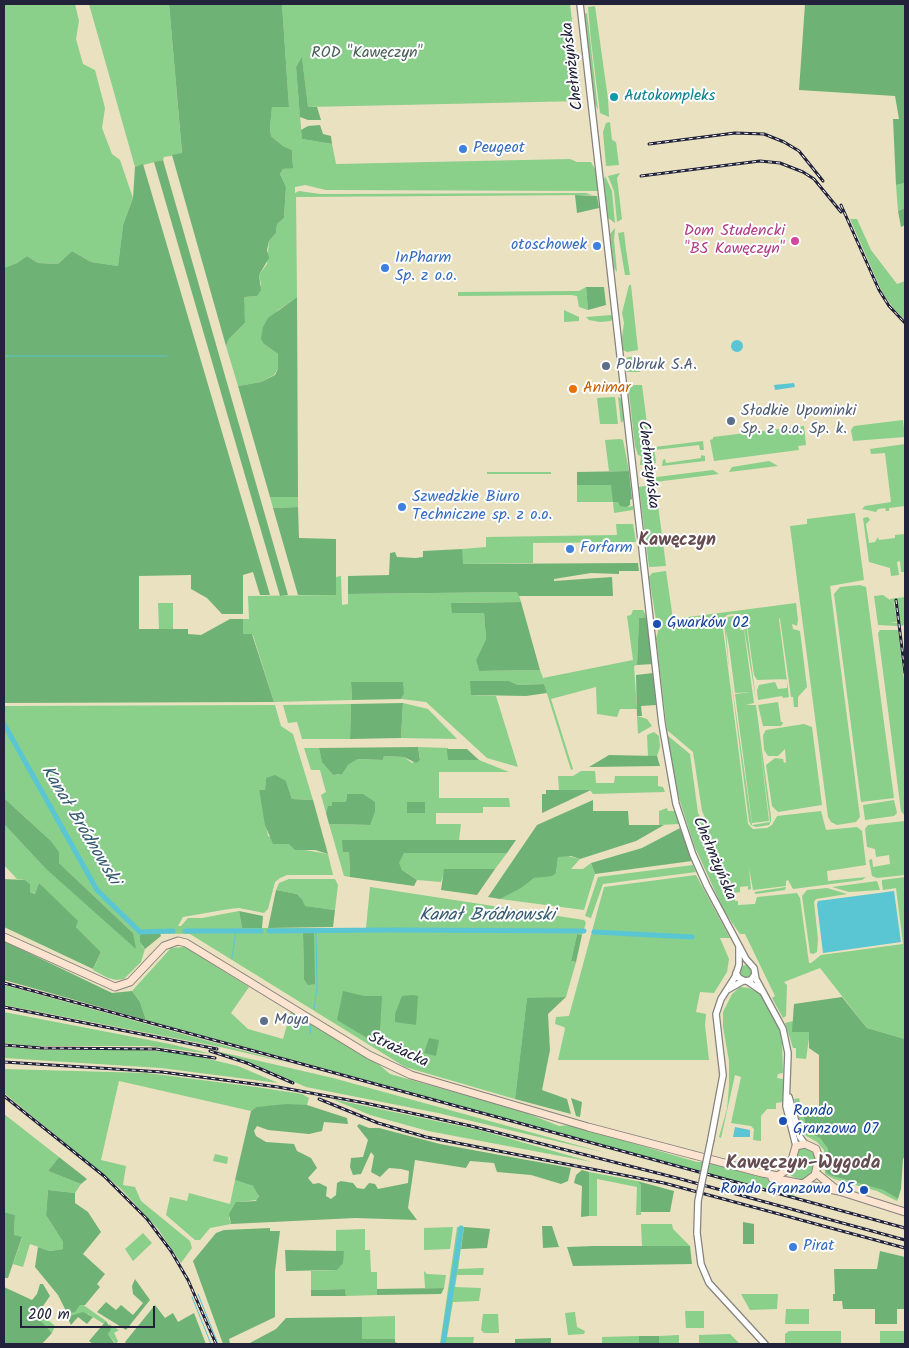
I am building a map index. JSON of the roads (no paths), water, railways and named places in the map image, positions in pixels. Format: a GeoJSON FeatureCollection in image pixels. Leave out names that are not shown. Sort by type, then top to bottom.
{"type":"FeatureCollection","features":[{"type":"Feature","properties":{"kind":"main road","name":"Strażacka"},"geometry":{"type":"LineString","coordinates":[[4,937],[109,986],[122,986],[130,982],[164,946],[178,941],[186,943],[369,1055],[404,1072],[588,1127],[762,1173],[778,1176],[789,1168]]}},
{"type":"Feature","properties":{"kind":"main road"},"geometry":{"type":"LineString","coordinates":[[803,1184],[811,1180],[816,1173],[818,1153],[813,1147],[805,1144],[796,1146],[789,1168],[791,1180],[803,1184],[839,1191],[905,1212]]}},
{"type":"Feature","properties":{"kind":"main road","name":"Strażacka"},"geometry":{"type":"LineString","coordinates":[[762,1173],[777,1180],[791,1180]]}},
{"type":"Feature","properties":{"kind":"main road"},"geometry":{"type":"LineString","coordinates":[[816,1173],[839,1191]]}},
{"type":"Feature","properties":{"kind":"street","name":"Chełmżyńska"},"geometry":{"type":"LineString","coordinates":[[580,4],[662,724],[676,804],[693,855],[707,886],[739,947],[751,964]]}},
{"type":"Feature","properties":{"kind":"street"},"geometry":{"type":"LineString","coordinates":[[739,947],[738,977],[765,994]]}},
{"type":"Feature","properties":{"kind":"street"},"geometry":{"type":"LineString","coordinates":[[765,1344],[709,1283],[701,1264],[697,1233],[698,1201],[723,1079],[716,1014],[737,968],[744,963],[751,964],[786,1035],[788,1057],[786,1106],[796,1146]]}},
{"type":"Feature","properties":{"kind":"street"},"geometry":{"type":"LineString","coordinates":[[725,992],[753,978],[755,973]]}},
{"type":"Feature","properties":{"kind":"street"},"geometry":{"type":"LineString","coordinates":[[788,1092],[800,1137],[805,1144]]}},
{"type":"Feature","properties":{"kind":"water"},"geometry":{"type":"Polygon","coordinates":[[[737,340],[743,346],[737,352],[731,346],[737,340]]]}},
{"type":"Feature","properties":{"kind":"water"},"geometry":{"type":"Polygon","coordinates":[[[794,383],[795,387],[775,390],[774,385],[794,383]]]}},
{"type":"Feature","properties":{"kind":"water"},"geometry":{"type":"Polygon","coordinates":[[[894,891],[901,942],[823,953],[818,901],[894,891]]]}},
{"type":"Feature","properties":{"kind":"water"},"geometry":{"type":"Polygon","coordinates":[[[735,1127],[750,1130],[750,1137],[733,1137],[735,1127]]]}},
{"type":"Feature","properties":{"kind":"waterway"},"geometry":{"type":"LineString","coordinates":[[4,356],[167,356]]}},
{"type":"Feature","properties":{"kind":"waterway","name":"Kanał Bródnowski"},"geometry":{"type":"LineString","coordinates":[[4,724],[97,890],[140,932],[173,931]]}},
{"type":"Feature","properties":{"kind":"waterway","name":"Kanał Bródnowski"},"geometry":{"type":"LineString","coordinates":[[269,931],[387,930]]}},
{"type":"Feature","properties":{"kind":"waterway","name":"Kanał Bródnowski"},"geometry":{"type":"LineString","coordinates":[[391,930],[584,931]]}},
{"type":"Feature","properties":{"kind":"waterway","name":"Kanał Bródnowski"},"geometry":{"type":"LineString","coordinates":[[185,931],[261,931]]}},
{"type":"Feature","properties":{"kind":"waterway"},"geometry":{"type":"LineString","coordinates":[[232,958],[236,931]]}},
{"type":"Feature","properties":{"kind":"waterway"},"geometry":{"type":"LineString","coordinates":[[314,1009],[317,988],[316,931]]}},
{"type":"Feature","properties":{"kind":"waterway","name":"Kanał Bródnowski"},"geometry":{"type":"LineString","coordinates":[[594,932],[692,937]]}},
{"type":"Feature","properties":{"kind":"waterway"},"geometry":{"type":"LineString","coordinates":[[310,1034],[311,1026]]}},
{"type":"Feature","properties":{"kind":"waterway"},"geometry":{"type":"LineString","coordinates":[[443,1344],[461,1228]]}},
{"type":"Feature","properties":{"kind":"waterway"},"geometry":{"type":"LineString","coordinates":[[198,1294],[218,1344]]}},
{"type":"Feature","properties":{"kind":"waterway"},"geometry":{"type":"LineString","coordinates":[[192,1297],[211,1344]]}},
{"type":"Feature","properties":{"kind":"railway"},"geometry":{"type":"LineString","coordinates":[[649,144],[735,133],[764,134],[784,142],[799,151],[823,181]]}},
{"type":"Feature","properties":{"kind":"railway"},"geometry":{"type":"LineString","coordinates":[[641,176],[760,161],[780,163],[803,172],[814,179],[841,212]]}},
{"type":"Feature","properties":{"kind":"railway"},"geometry":{"type":"LineString","coordinates":[[841,205],[879,290],[889,306],[905,323]]}},
{"type":"Feature","properties":{"kind":"railway"},"geometry":{"type":"LineString","coordinates":[[896,600],[905,673]]}},
{"type":"Feature","properties":{"kind":"railway"},"geometry":{"type":"LineString","coordinates":[[4,983],[905,1228]]}},
{"type":"Feature","properties":{"kind":"railway"},"geometry":{"type":"LineString","coordinates":[[4,1007],[217,1049]]}},
{"type":"Feature","properties":{"kind":"railway"},"geometry":{"type":"LineString","coordinates":[[4,1045],[41,1048],[156,1049],[215,1058]]}},
{"type":"Feature","properties":{"kind":"railway"},"geometry":{"type":"LineString","coordinates":[[210,1051],[247,1063],[293,1083]]}},
{"type":"Feature","properties":{"kind":"railway"},"geometry":{"type":"LineString","coordinates":[[4,1062],[162,1072],[278,1087],[365,1103],[471,1126],[677,1178],[905,1240]]}},
{"type":"Feature","properties":{"kind":"railway"},"geometry":{"type":"LineString","coordinates":[[4,1096],[104,1176],[147,1219],[171,1251],[188,1280],[216,1344]]}},
{"type":"Feature","properties":{"kind":"railway"},"geometry":{"type":"LineString","coordinates":[[319,1099],[378,1123],[426,1137],[664,1183],[905,1248]]}},
{"type":"Feature","properties":{"kind":"place","name":"Autokompleks"},"geometry":{"type":"Point","coordinates":[614,97]}},
{"type":"Feature","properties":{"kind":"place","name":"Peugeot"},"geometry":{"type":"Point","coordinates":[463,149]}},
{"type":"Feature","properties":{"kind":"place","name":"Dom Studencki \"BS Kawęczyn\""},"geometry":{"type":"Point","coordinates":[795,241]}},
{"type":"Feature","properties":{"kind":"place","name":"otoschowek"},"geometry":{"type":"Point","coordinates":[597,246]}},
{"type":"Feature","properties":{"kind":"place","name":"InPharm Sp. z o.o."},"geometry":{"type":"Point","coordinates":[385,268]}},
{"type":"Feature","properties":{"kind":"place","name":"Polbruk S.A."},"geometry":{"type":"Point","coordinates":[606,366]}},
{"type":"Feature","properties":{"kind":"place","name":"Animar"},"geometry":{"type":"Point","coordinates":[573,389]}},
{"type":"Feature","properties":{"kind":"place","name":"Słodkie Upominki Sp. z o.o. Sp. k."},"geometry":{"type":"Point","coordinates":[731,421]}},
{"type":"Feature","properties":{"kind":"place","name":"Szwedzkie Biuro Techniczne sp. z o.o."},"geometry":{"type":"Point","coordinates":[402,507]}},
{"type":"Feature","properties":{"kind":"place","name":"Forfarm"},"geometry":{"type":"Point","coordinates":[570,549]}},
{"type":"Feature","properties":{"kind":"place","name":"Gwarków 02"},"geometry":{"type":"Point","coordinates":[657,624]}},
{"type":"Feature","properties":{"kind":"place","name":"Moya"},"geometry":{"type":"Point","coordinates":[264,1021]}},
{"type":"Feature","properties":{"kind":"place","name":"Rondo Granzowa 07"},"geometry":{"type":"Point","coordinates":[783,1121]}},
{"type":"Feature","properties":{"kind":"place","name":"Rondo Granzowa 05"},"geometry":{"type":"Point","coordinates":[864,1190]}},
{"type":"Feature","properties":{"kind":"place","name":"Pirat"},"geometry":{"type":"Point","coordinates":[793,1247]}},
{"type":"Feature","properties":{"kind":"district","name":"Kawęczyn"},"geometry":{"type":"Point","coordinates":[677,542]}},
{"type":"Feature","properties":{"kind":"district","name":"Kawęczyn-Wygoda"},"geometry":{"type":"Point","coordinates":[803,1165]}},
{"type":"Feature","properties":{"kind":"park label","name":"ROD \"Kawęczyn\""},"geometry":{"type":"Point","coordinates":[367,54]}}]}
